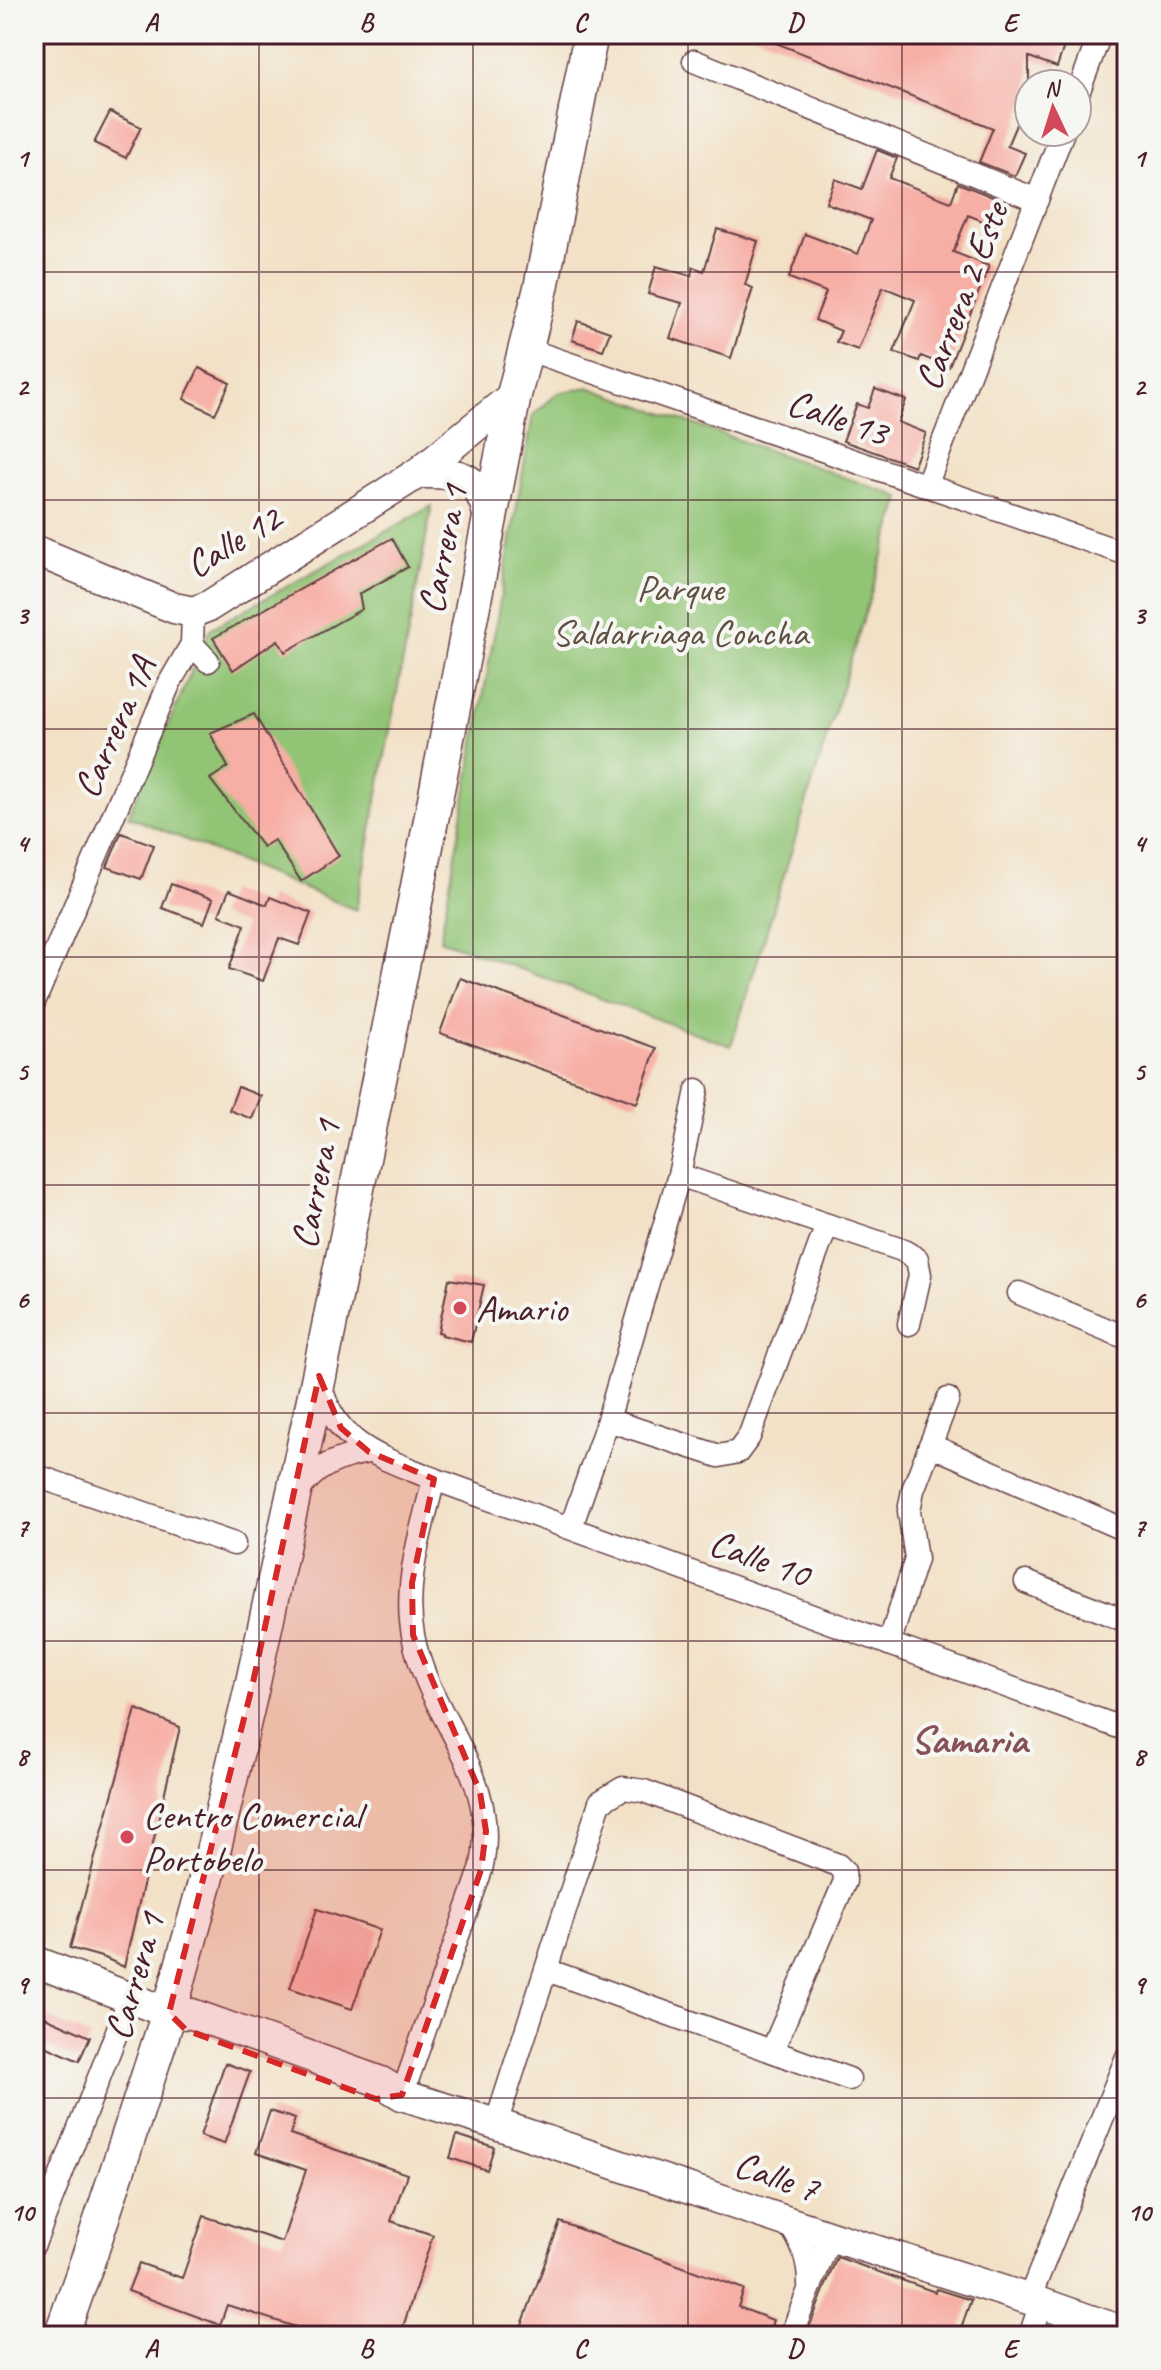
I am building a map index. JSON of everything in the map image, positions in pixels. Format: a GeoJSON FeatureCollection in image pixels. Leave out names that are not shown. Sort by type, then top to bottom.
{"type":"FeatureCollection","features":[{"type":"Feature","properties":{"kind":"main road","name":"Carrera 1"},"geometry":{"type":"LineString","coordinates":[[61,2336],[169,2013],[209,1869],[319,1376],[514,395],[541,288],[591,34]]}},
{"type":"Feature","properties":{"kind":"street"},"geometry":{"type":"LineString","coordinates":[[1087,68],[1100,34]]}},
{"type":"Feature","properties":{"kind":"street"},"geometry":{"type":"LineString","coordinates":[[694,61],[1037,200]]}},
{"type":"Feature","properties":{"kind":"street","name":"Carrera 2 Este"},"geometry":{"type":"LineString","coordinates":[[926,486],[1057,148]]}},
{"type":"Feature","properties":{"kind":"street","name":"Calle 13"},"geometry":{"type":"LineString","coordinates":[[526,349],[1127,554]]}},
{"type":"Feature","properties":{"kind":"street","name":"Calle 12"},"geometry":{"type":"LineString","coordinates":[[34,550],[174,608],[193,612],[209,606],[418,473],[514,395]]}},
{"type":"Feature","properties":{"kind":"street"},"geometry":{"type":"LineString","coordinates":[[418,473],[452,473],[465,478],[482,494],[490,523]]}},
{"type":"Feature","properties":{"kind":"street","name":"Carrera 1A"},"geometry":{"type":"LineString","coordinates":[[34,1002],[170,682],[192,644],[193,612]]}},
{"type":"Feature","properties":{"kind":"street"},"geometry":{"type":"LineString","coordinates":[[192,644],[208,661]]}},
{"type":"Feature","properties":{"kind":"street"},"geometry":{"type":"LineString","coordinates":[[571,1527],[608,1420],[679,1175],[697,1090]]}},
{"type":"Feature","properties":{"kind":"street"},"geometry":{"type":"LineString","coordinates":[[679,1175],[902,1250],[917,1259],[920,1275],[909,1324]]}},
{"type":"Feature","properties":{"kind":"street"},"geometry":{"type":"LineString","coordinates":[[608,1420],[719,1456],[738,1452],[749,1437],[827,1225]]}},
{"type":"Feature","properties":{"kind":"street"},"geometry":{"type":"LineString","coordinates":[[1019,1293],[1127,1338]]}},
{"type":"Feature","properties":{"kind":"street"},"geometry":{"type":"LineString","coordinates":[[319,1376],[330,1412],[354,1442],[369,1452]]}},
{"type":"Feature","properties":{"kind":"street"},"geometry":{"type":"LineString","coordinates":[[889,1644],[916,1559],[909,1511],[913,1490],[948,1399]]}},
{"type":"Feature","properties":{"kind":"street"},"geometry":{"type":"LineString","coordinates":[[930,1445],[1127,1531]]}},
{"type":"Feature","properties":{"kind":"street"},"geometry":{"type":"LineString","coordinates":[[292,1500],[306,1480],[324,1465],[345,1456],[369,1452]]}},
{"type":"Feature","properties":{"kind":"street","name":"Calle 10"},"geometry":{"type":"LineString","coordinates":[[369,1452],[434,1479],[1127,1730]]}},
{"type":"Feature","properties":{"kind":"street"},"geometry":{"type":"LineString","coordinates":[[34,1475],[234,1544]]}},
{"type":"Feature","properties":{"kind":"street"},"geometry":{"type":"LineString","coordinates":[[402,2095],[481,1870],[486,1831],[480,1792],[429,1682],[413,1635],[412,1583],[416,1553],[434,1479]]}},
{"type":"Feature","properties":{"kind":"street"},"geometry":{"type":"LineString","coordinates":[[1026,1582],[1125,1612]]}},
{"type":"Feature","properties":{"kind":"street"},"geometry":{"type":"LineString","coordinates":[[496,2124],[600,1802],[623,1788],[644,1791],[838,1865],[844,1871],[845,1881],[772,2051]]}},
{"type":"Feature","properties":{"kind":"street","name":"Calle 7"},"geometry":{"type":"LineString","coordinates":[[34,1961],[169,2013],[192,2014],[381,2082],[402,2095],[1127,2333]]}},
{"type":"Feature","properties":{"kind":"street"},"geometry":{"type":"LineString","coordinates":[[547,1970],[849,2079]]}},
{"type":"Feature","properties":{"kind":"street"},"geometry":{"type":"LineString","coordinates":[[34,2244],[130,1998]]}},
{"type":"Feature","properties":{"kind":"street"},"geometry":{"type":"LineString","coordinates":[[1030,2336],[1035,2301],[1127,2057]]}},
{"type":"Feature","properties":{"kind":"street"},"geometry":{"type":"LineString","coordinates":[[788,2222],[805,2254],[809,2289]]}},
{"type":"Feature","properties":{"kind":"street"},"geometry":{"type":"LineString","coordinates":[[791,2336],[830,2236]]}},
{"type":"Feature","properties":{"kind":"highlighted area"},"geometry":{"type":"Polygon","coordinates":[[[319,1376],[341,1428],[369,1452],[434,1479],[412,1583],[413,1635],[480,1792],[486,1831],[481,1870],[402,2095],[376,2099],[186,2030],[169,2013],[252,1687],[319,1376]]]}},
{"type":"Feature","properties":{"kind":"green space","name":"Parque Saldarriaga Concha"},"geometry":{"type":"Polygon","coordinates":[[[588,387],[901,497],[731,1046],[440,940],[533,415],[558,393],[588,387]]]}},
{"type":"Feature","properties":{"kind":"green space"},"geometry":{"type":"Polygon","coordinates":[[[432,506],[356,910],[128,816],[210,629],[432,506]]]}},
{"type":"Feature","properties":{"kind":"building"},"geometry":{"type":"Polygon","coordinates":[[[753,34],[1068,34],[1057,67],[1029,57],[1029,68],[1013,68],[1013,132],[1007,146],[1025,153],[1015,176],[979,162],[993,128],[753,34]]]}},
{"type":"Feature","properties":{"kind":"building"},"geometry":{"type":"Polygon","coordinates":[[[110,112],[141,127],[126,158],[94,143],[110,112]]]}},
{"type":"Feature","properties":{"kind":"building"},"geometry":{"type":"Polygon","coordinates":[[[877,150],[897,158],[889,178],[951,202],[958,183],[1005,202],[995,226],[968,215],[953,252],[989,266],[949,367],[921,356],[919,361],[894,352],[915,300],[883,287],[858,350],[836,342],[841,331],[815,320],[826,292],[789,278],[805,234],[858,254],[871,220],[826,203],[835,179],[862,189],[877,150]]]}},
{"type":"Feature","properties":{"kind":"building"},"geometry":{"type":"Polygon","coordinates":[[[717,229],[758,241],[745,285],[753,288],[731,358],[670,338],[682,303],[648,294],[656,266],[691,276],[693,267],[704,271],[717,229]]]}},
{"type":"Feature","properties":{"kind":"building"},"geometry":{"type":"Polygon","coordinates":[[[578,321],[610,332],[603,350],[572,340],[578,321]]]}},
{"type":"Feature","properties":{"kind":"building"},"geometry":{"type":"Polygon","coordinates":[[[199,368],[230,383],[215,414],[184,399],[199,368]]]}},
{"type":"Feature","properties":{"kind":"building"},"geometry":{"type":"Polygon","coordinates":[[[875,389],[906,400],[898,422],[926,433],[914,466],[843,441],[857,404],[868,408],[875,389]]]}},
{"type":"Feature","properties":{"kind":"building"},"geometry":{"type":"Polygon","coordinates":[[[392,538],[408,567],[359,594],[362,609],[285,652],[278,640],[233,670],[213,638],[392,538]]]}},
{"type":"Feature","properties":{"kind":"building"},"geometry":{"type":"Polygon","coordinates":[[[254,714],[339,856],[301,881],[274,840],[263,847],[210,779],[228,767],[210,733],[254,714]]]}},
{"type":"Feature","properties":{"kind":"building"},"geometry":{"type":"Polygon","coordinates":[[[121,833],[154,845],[141,879],[107,867],[121,833]]]}},
{"type":"Feature","properties":{"kind":"building"},"geometry":{"type":"Polygon","coordinates":[[[171,884],[213,899],[204,923],[162,908],[171,884]]]}},
{"type":"Feature","properties":{"kind":"building"},"geometry":{"type":"Polygon","coordinates":[[[229,890],[267,905],[270,897],[311,913],[299,945],[279,938],[263,981],[229,969],[245,925],[219,915],[229,890]]]}},
{"type":"Feature","properties":{"kind":"building"},"geometry":{"type":"Polygon","coordinates":[[[460,978],[656,1048],[637,1103],[440,1033],[460,978]]]}},
{"type":"Feature","properties":{"kind":"building"},"geometry":{"type":"Polygon","coordinates":[[[238,1087],[261,1096],[252,1119],[229,1110],[238,1087]]]}},
{"type":"Feature","properties":{"kind":"building","name":"Amario"},"geometry":{"type":"Polygon","coordinates":[[[449,1279],[484,1285],[471,1342],[438,1332],[449,1279]]]}},
{"type":"Feature","properties":{"kind":"building","name":"Centro Comercial Portobelo"},"geometry":{"type":"Polygon","coordinates":[[[136,1709],[180,1727],[124,1967],[70,1948],[136,1709]]]}},
{"type":"Feature","properties":{"kind":"building"},"geometry":{"type":"Polygon","coordinates":[[[317,1909],[380,1930],[352,2009],[290,1988],[317,1909]]]}},
{"type":"Feature","properties":{"kind":"building"},"geometry":{"type":"Polygon","coordinates":[[[34,2012],[90,2037],[79,2061],[34,2041],[34,2012]]]}},
{"type":"Feature","properties":{"kind":"building"},"geometry":{"type":"Polygon","coordinates":[[[225,2063],[250,2072],[224,2144],[200,2136],[225,2063]]]}},
{"type":"Feature","properties":{"kind":"building"},"geometry":{"type":"Polygon","coordinates":[[[270,2111],[295,2119],[290,2134],[407,2174],[391,2221],[433,2235],[400,2336],[324,2336],[227,2305],[220,2325],[128,2291],[139,2263],[182,2278],[204,2216],[282,2242],[306,2170],[256,2153],[270,2111]]]}},
{"type":"Feature","properties":{"kind":"building"},"geometry":{"type":"Polygon","coordinates":[[[457,2135],[494,2147],[487,2170],[450,2158],[457,2135]]]}},
{"type":"Feature","properties":{"kind":"building"},"geometry":{"type":"Polygon","coordinates":[[[560,2222],[744,2289],[738,2307],[773,2320],[768,2336],[518,2336],[560,2222]]]}},
{"type":"Feature","properties":{"kind":"building"},"geometry":{"type":"Polygon","coordinates":[[[837,2257],[935,2292],[936,2289],[971,2300],[958,2336],[813,2336],[807,2333],[837,2257]]]}},
{"type":"Feature","properties":{"kind":"place","name":"Amario"},"geometry":{"type":"Point","coordinates":[460,1308]}},
{"type":"Feature","properties":{"kind":"place","name":"Centro Comercial Portobelo"},"geometry":{"type":"Point","coordinates":[127,1837]}},
{"type":"Feature","properties":{"kind":"district","name":"Samaria"},"geometry":{"type":"Point","coordinates":[969,1739]}}]}
